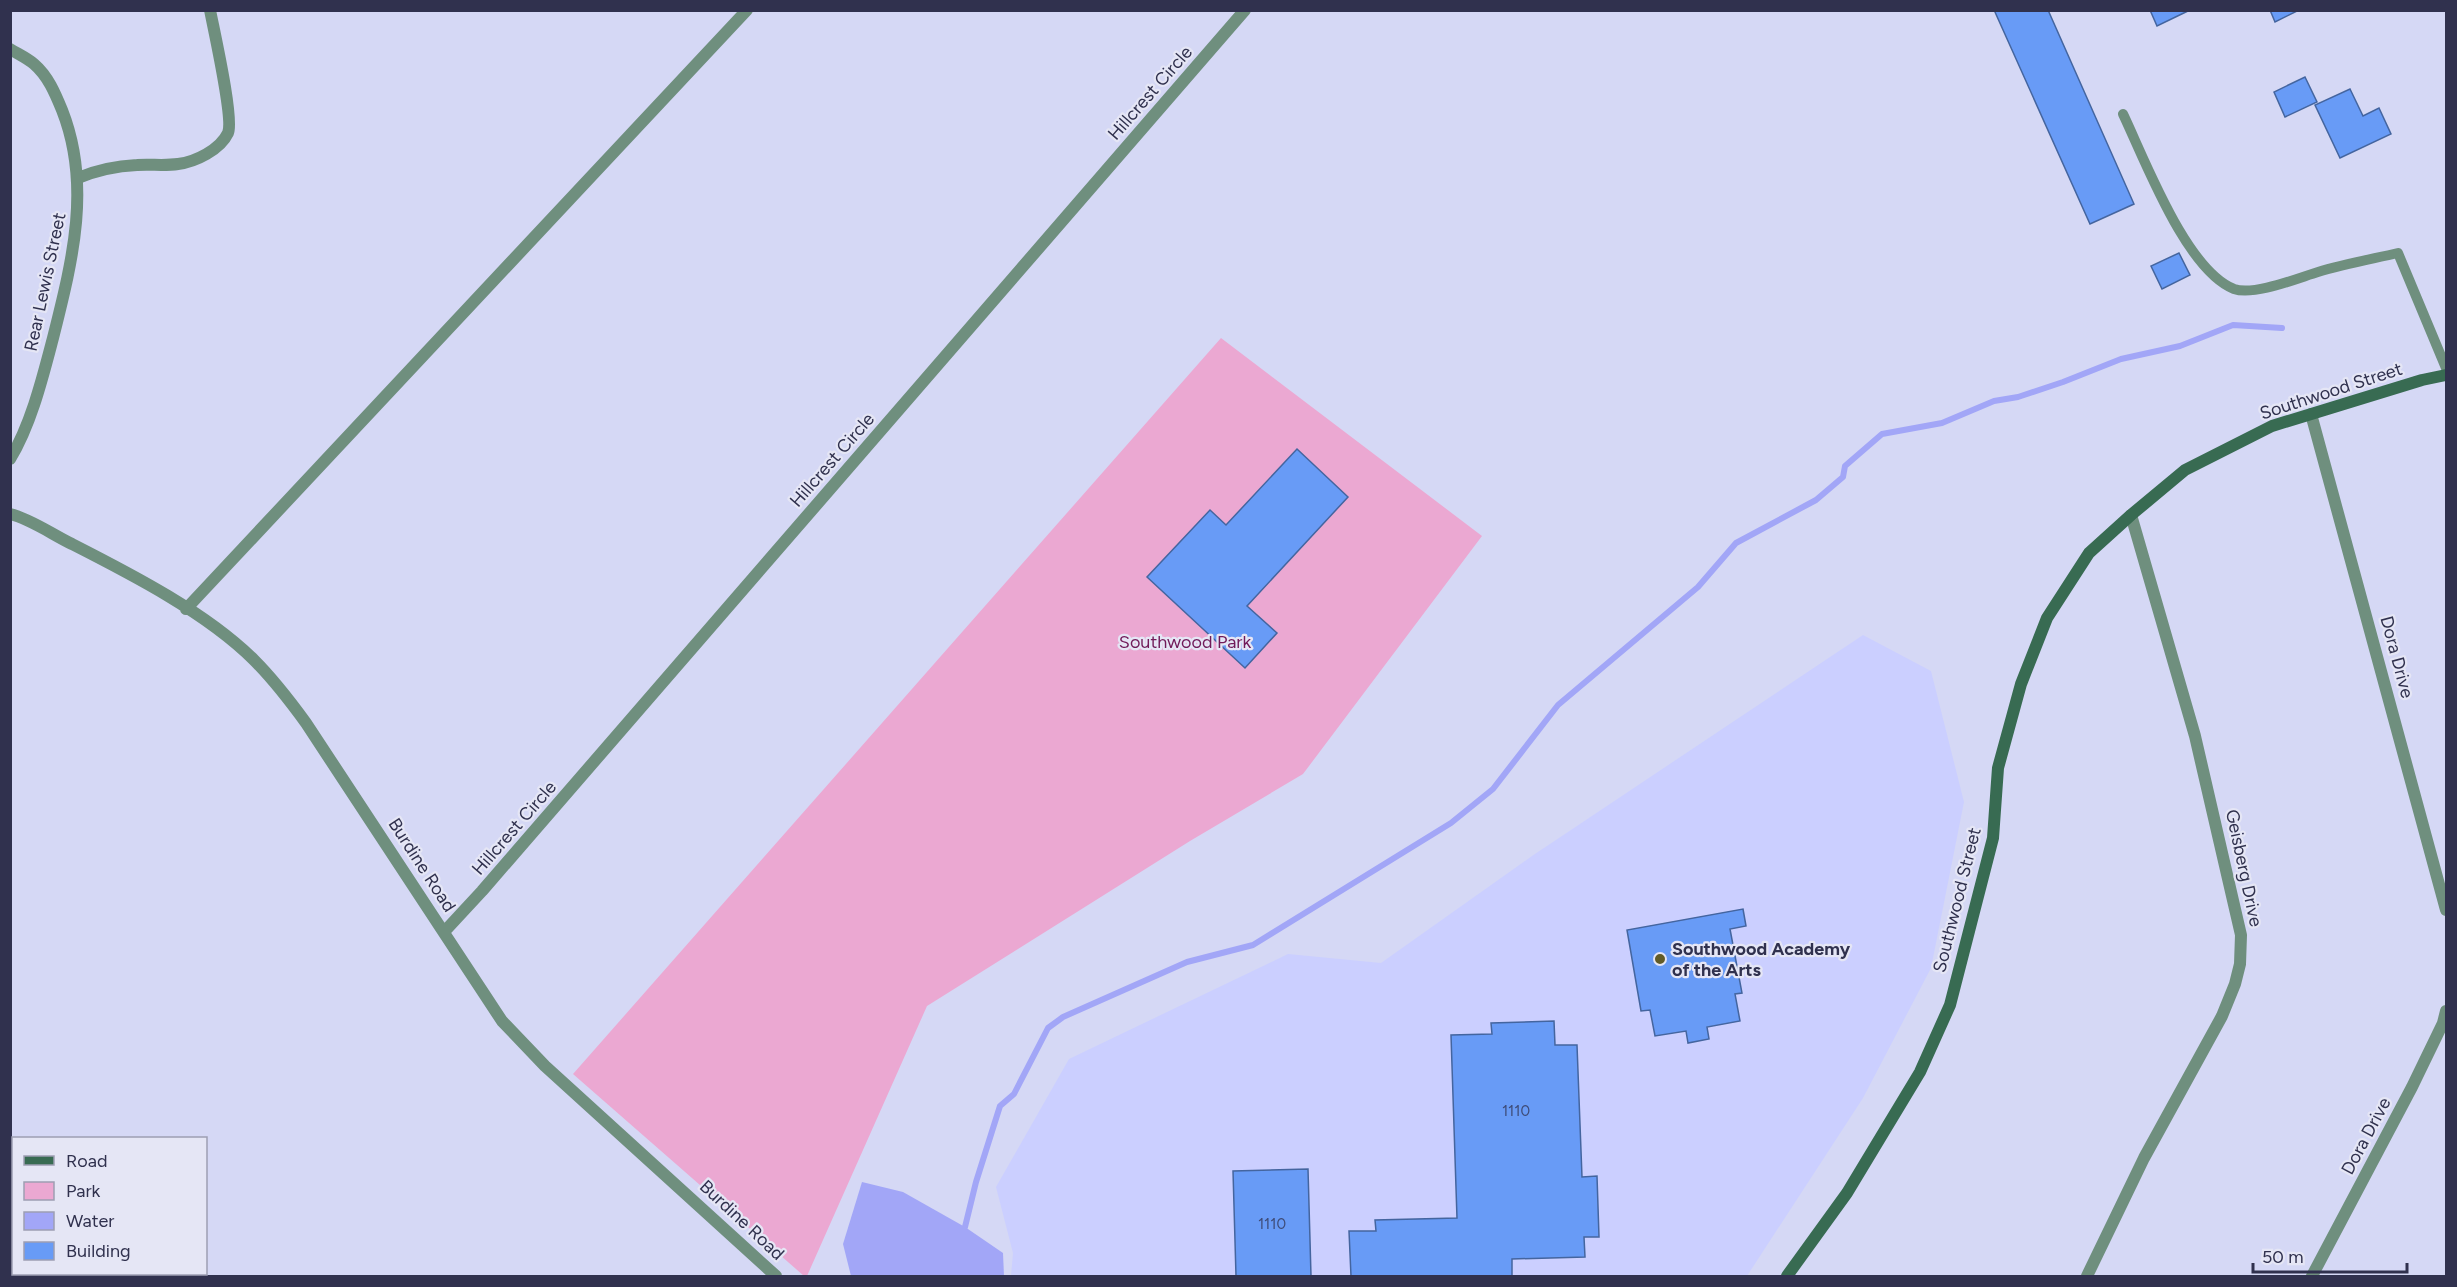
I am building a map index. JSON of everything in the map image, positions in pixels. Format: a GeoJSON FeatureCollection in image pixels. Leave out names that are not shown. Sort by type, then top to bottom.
{"type":"FeatureCollection","features":[{"type":"Feature","properties":{"kind":"street"},"geometry":{"type":"LineString","coordinates":[[78,178],[111,168],[180,164],[206,154],[220,145],[229,132],[227,104],[210,10]]}},
{"type":"Feature","properties":{"kind":"street"},"geometry":{"type":"LineString","coordinates":[[186,609],[747,10]]}},
{"type":"Feature","properties":{"kind":"street","name":"Hillcrest Circle"},"geometry":{"type":"LineString","coordinates":[[444,932],[1245,10]]}},
{"type":"Feature","properties":{"kind":"street","name":"Rear Lewis Street"},"geometry":{"type":"LineString","coordinates":[[10,49],[32,62],[44,74],[55,93],[67,124],[78,178],[77,231],[66,287],[45,369],[19,446],[10,459]]}},
{"type":"Feature","properties":{"kind":"street","name":"Southwood Street"},"geometry":{"type":"LineString","coordinates":[[1787,1276],[1847,1193],[1920,1072],[1950,1005],[1993,838],[1998,768],[2020,684],[2047,618],[2090,553],[2185,470],[2272,426],[2422,380],[2446,375]]}},
{"type":"Feature","properties":{"kind":"street","name":"Dora Drive"},"geometry":{"type":"LineString","coordinates":[[2311,414],[2446,910]]}},
{"type":"Feature","properties":{"kind":"street","name":"Burdine Road"},"geometry":{"type":"LineString","coordinates":[[10,514],[81,549],[186,609],[246,653],[288,699],[502,1021],[545,1066],[776,1276]]}},
{"type":"Feature","properties":{"kind":"street","name":"Geisberg Drive"},"geometry":{"type":"LineString","coordinates":[[2087,1276],[2144,1158],[2222,1016],[2240,964],[2241,935],[2195,736],[2131,515]]}},
{"type":"Feature","properties":{"kind":"street","name":"Dora Drive"},"geometry":{"type":"LineString","coordinates":[[2312,1276],[2412,1087],[2443,1023],[2446,1011]]}},
{"type":"Feature","properties":{"kind":"lane"},"geometry":{"type":"LineString","coordinates":[[2123,114],[2177,228],[2210,272],[2235,289],[2268,288],[2319,272],[2398,253],[2446,368]]}},
{"type":"Feature","properties":{"kind":"shaded area","name":"Southwood Academy of the Arts"},"geometry":{"type":"Polygon","coordinates":[[[1863,635],[1931,671],[1964,802],[1931,968],[1863,1098],[1747,1276],[1011,1276],[1013,1253],[996,1187],[1069,1059],[1288,954],[1381,963],[1532,856],[1863,635]]]}},
{"type":"Feature","properties":{"kind":"green space","name":"Southwood Park"},"geometry":{"type":"Polygon","coordinates":[[[1221,338],[1482,536],[1303,774],[1190,841],[927,1006],[807,1276],[804,1276],[573,1074],[1221,338]]]}},
{"type":"Feature","properties":{"kind":"water"},"geometry":{"type":"Polygon","coordinates":[[[862,1182],[903,1192],[965,1227],[1003,1253],[1004,1276],[851,1276],[843,1244],[862,1182]]]}},
{"type":"Feature","properties":{"kind":"building"},"geometry":{"type":"Polygon","coordinates":[[[1998,10],[2048,10],[2134,204],[2090,224],[1995,12],[1998,10]]]}},
{"type":"Feature","properties":{"kind":"building"},"geometry":{"type":"Polygon","coordinates":[[[2150,10],[2190,10],[2157,26],[2150,10]]]}},
{"type":"Feature","properties":{"kind":"building"},"geometry":{"type":"Polygon","coordinates":[[[2270,10],[2299,10],[2275,22],[2270,10]]]}},
{"type":"Feature","properties":{"kind":"building"},"geometry":{"type":"Polygon","coordinates":[[[2305,77],[2317,102],[2285,117],[2274,92],[2305,77]]]}},
{"type":"Feature","properties":{"kind":"building"},"geometry":{"type":"Polygon","coordinates":[[[2350,89],[2363,116],[2379,108],[2391,134],[2340,158],[2315,105],[2350,89]]]}},
{"type":"Feature","properties":{"kind":"building"},"geometry":{"type":"Polygon","coordinates":[[[2179,253],[2190,275],[2162,289],[2151,266],[2179,253]]]}},
{"type":"Feature","properties":{"kind":"building"},"geometry":{"type":"Polygon","coordinates":[[[1297,449],[1348,497],[1247,606],[1277,633],[1245,668],[1147,577],[1210,510],[1226,525],[1297,449]]]}},
{"type":"Feature","properties":{"kind":"building"},"geometry":{"type":"Polygon","coordinates":[[[1743,909],[1746,926],[1730,929],[1742,993],[1735,994],[1740,1021],[1707,1027],[1709,1039],[1688,1043],[1686,1031],[1655,1036],[1650,1010],[1641,1011],[1627,930],[1743,909]]]}},
{"type":"Feature","properties":{"kind":"building"},"geometry":{"type":"Polygon","coordinates":[[[1554,1021],[1555,1045],[1577,1045],[1582,1177],[1597,1176],[1599,1237],[1584,1237],[1585,1257],[1512,1259],[1512,1276],[1351,1276],[1349,1231],[1376,1231],[1375,1220],[1457,1218],[1451,1035],[1492,1034],[1491,1023],[1554,1021]]]}},
{"type":"Feature","properties":{"kind":"building"},"geometry":{"type":"Polygon","coordinates":[[[1308,1169],[1311,1276],[1236,1276],[1233,1171],[1308,1169]]]}},
{"type":"Feature","properties":{"kind":"waterway"},"geometry":{"type":"LineString","coordinates":[[965,1227],[976,1182],[1000,1106],[1014,1094],[1048,1028],[1063,1017],[1187,962],[1253,945],[1451,823],[1493,789],[1558,705],[1698,587],[1736,543],[1816,500],[1843,477],[1845,466],[1882,434],[1942,423],[1994,401],[2018,397],[2121,359],[2180,346],[2233,325],[2282,328]]}},
{"type":"Feature","properties":{"kind":"place","name":"Southwood Academy of the Arts"},"geometry":{"type":"Point","coordinates":[1660,959]}}]}
